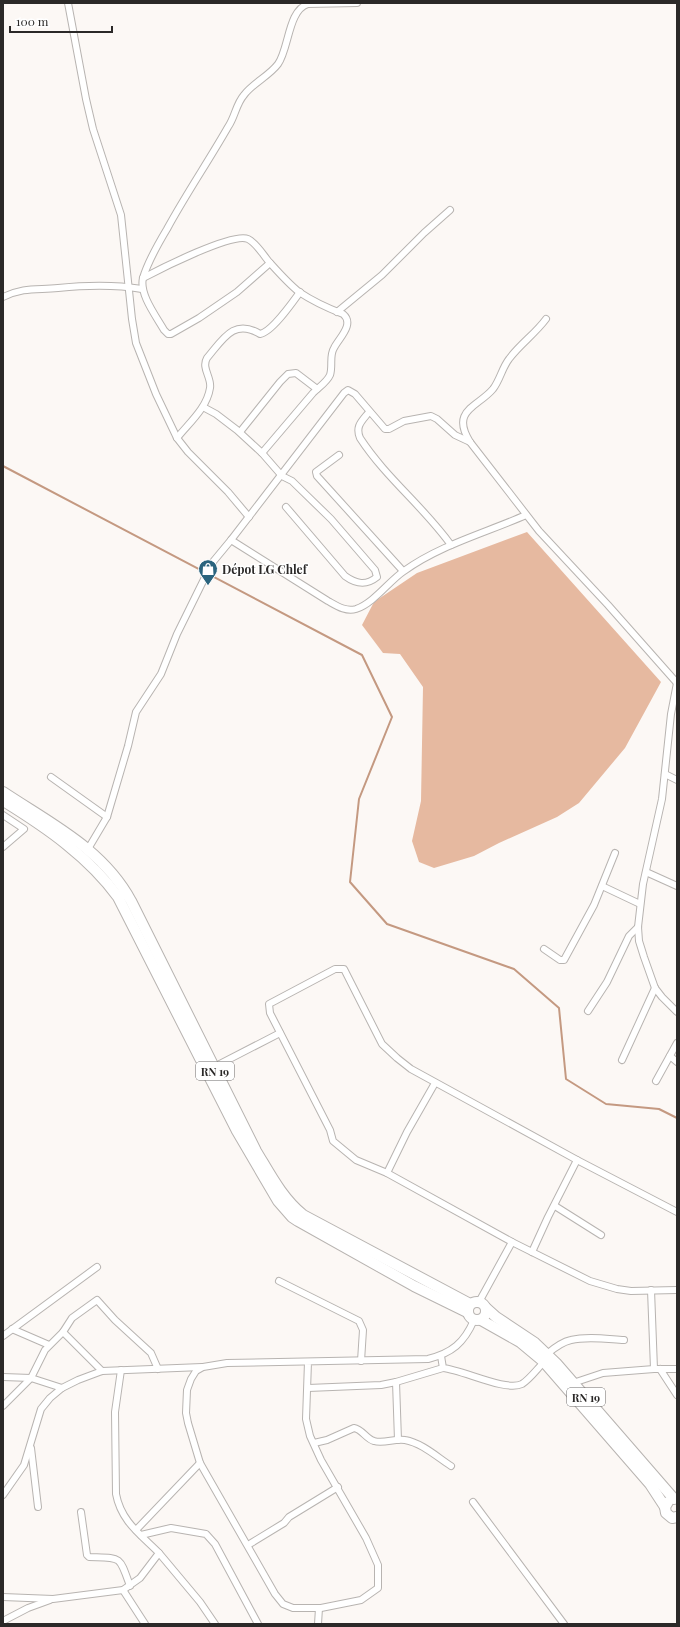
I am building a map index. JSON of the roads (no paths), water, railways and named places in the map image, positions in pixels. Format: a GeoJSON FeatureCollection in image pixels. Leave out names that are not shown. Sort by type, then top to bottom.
{"type":"FeatureCollection","features":[{"type":"Feature","properties":{"kind":"main road","name":"RN 19"},"geometry":{"type":"LineString","coordinates":[[3,792],[83,849],[94,861],[107,881],[122,894],[211,1068],[237,1131],[271,1190],[284,1209],[292,1217],[414,1286],[476,1307],[496,1317],[526,1336],[650,1484],[665,1507]]}},
{"type":"Feature","properties":{"kind":"main road","name":"RN 19"},"geometry":{"type":"LineString","coordinates":[[3,801],[83,849]]}},
{"type":"Feature","properties":{"kind":"main road"},"geometry":{"type":"LineString","coordinates":[[476,1307],[485,1316],[478,1320],[468,1316],[476,1307]]}},
{"type":"Feature","properties":{"kind":"main road","name":"RN 19"},"geometry":{"type":"LineString","coordinates":[[478,1320],[520,1342],[545,1358],[573,1383],[676,1499]]}},
{"type":"Feature","properties":{"kind":"main road"},"geometry":{"type":"LineString","coordinates":[[676,1499],[668,1502],[665,1507],[666,1513],[676,1519]]}},
{"type":"Feature","properties":{"kind":"street"},"geometry":{"type":"LineString","coordinates":[[68,3],[84,92],[93,129],[121,215],[136,344],[156,394],[177,438],[188,452],[228,492],[249,517]]}},
{"type":"Feature","properties":{"kind":"street"},"geometry":{"type":"LineString","coordinates":[[270,263],[237,292],[199,318],[171,334],[168,334],[164,330],[142,289],[143,278],[156,249],[182,202],[231,123],[239,101],[245,93],[266,76],[281,60],[296,14],[305,4],[357,3]]}},
{"type":"Feature","properties":{"kind":"street"},"geometry":{"type":"LineString","coordinates":[[338,312],[382,275],[424,233],[450,210]]}},
{"type":"Feature","properties":{"kind":"street"},"geometry":{"type":"LineString","coordinates":[[143,278],[175,261],[238,238],[249,240],[300,292],[346,317],[348,324],[332,350],[330,374],[323,384],[316,389],[262,453]]}},
{"type":"Feature","properties":{"kind":"street"},"geometry":{"type":"LineString","coordinates":[[3,297],[23,289],[81,285],[109,285],[142,289]]}},
{"type":"Feature","properties":{"kind":"street"},"geometry":{"type":"LineString","coordinates":[[177,438],[203,407],[211,386],[205,366],[205,361],[207,358],[233,330],[245,327],[251,328],[260,334],[266,332],[285,312],[300,292]]}},
{"type":"Feature","properties":{"kind":"street"},"geometry":{"type":"LineString","coordinates":[[546,319],[537,331],[508,360],[493,388],[466,413],[464,419],[464,429],[470,442],[526,515],[677,683],[671,714],[662,799],[646,872],[640,904],[638,927],[639,941],[656,988],[662,997],[677,1012]]}},
{"type":"Feature","properties":{"kind":"street"},"geometry":{"type":"LineString","coordinates":[[240,432],[288,374],[296,373],[316,389]]}},
{"type":"Feature","properties":{"kind":"street"},"geometry":{"type":"LineString","coordinates":[[83,849],[107,817],[128,746],[136,712],[161,674],[177,634],[212,563],[282,476],[289,464],[346,391],[351,391],[355,394],[385,429],[389,429],[404,421],[415,418],[426,416],[434,417],[455,435],[470,442]]}},
{"type":"Feature","properties":{"kind":"street"},"geometry":{"type":"LineString","coordinates":[[203,407],[216,414],[240,432],[262,453],[282,476],[292,481],[331,519],[375,570],[377,577],[368,583],[363,583],[351,580],[345,576],[286,507]]}},
{"type":"Feature","properties":{"kind":"street"},"geometry":{"type":"LineString","coordinates":[[369,412],[359,427],[358,432],[360,438],[385,471],[439,528],[451,545]]}},
{"type":"Feature","properties":{"kind":"street"},"geometry":{"type":"LineString","coordinates":[[339,455],[316,472],[317,476],[403,571]]}},
{"type":"Feature","properties":{"kind":"street"},"geometry":{"type":"LineString","coordinates":[[231,540],[328,601],[341,608],[350,610],[358,608],[380,592],[403,571],[451,545],[526,515]]}},
{"type":"Feature","properties":{"kind":"street"},"geometry":{"type":"LineString","coordinates":[[665,774],[675,777]]}},
{"type":"Feature","properties":{"kind":"street"},"geometry":{"type":"LineString","coordinates":[[51,777],[107,817]]}},
{"type":"Feature","properties":{"kind":"street"},"geometry":{"type":"LineString","coordinates":[[3,815],[24,829],[3,847]]}},
{"type":"Feature","properties":{"kind":"street"},"geometry":{"type":"LineString","coordinates":[[544,950],[560,960],[564,960],[594,904],[615,853]]}},
{"type":"Feature","properties":{"kind":"street"},"geometry":{"type":"LineString","coordinates":[[646,872],[677,886]]}},
{"type":"Feature","properties":{"kind":"street"},"geometry":{"type":"LineString","coordinates":[[602,886],[640,904]]}},
{"type":"Feature","properties":{"kind":"street"},"geometry":{"type":"LineString","coordinates":[[588,1011],[607,982],[629,936],[638,927]]}},
{"type":"Feature","properties":{"kind":"street"},"geometry":{"type":"LineString","coordinates":[[677,1212],[577,1160],[436,1083],[396,1058],[382,1044],[344,969],[335,969],[269,1004],[270,1013],[330,1130],[333,1141],[356,1160],[387,1173],[512,1242],[590,1281],[617,1289],[677,1290]]}},
{"type":"Feature","properties":{"kind":"street"},"geometry":{"type":"LineString","coordinates":[[622,1060],[656,988]]}},
{"type":"Feature","properties":{"kind":"street"},"geometry":{"type":"LineString","coordinates":[[211,1068],[280,1032]]}},
{"type":"Feature","properties":{"kind":"street"},"geometry":{"type":"LineString","coordinates":[[656,1081],[677,1043]]}},
{"type":"Feature","properties":{"kind":"street"},"geometry":{"type":"LineString","coordinates":[[670,1056],[677,1062]]}},
{"type":"Feature","properties":{"kind":"street"},"geometry":{"type":"LineString","coordinates":[[387,1173],[407,1132],[436,1083]]}},
{"type":"Feature","properties":{"kind":"street"},"geometry":{"type":"LineString","coordinates":[[532,1252],[577,1160]]}},
{"type":"Feature","properties":{"kind":"street"},"geometry":{"type":"LineString","coordinates":[[555,1206],[601,1235]]}},
{"type":"Feature","properties":{"kind":"street"},"geometry":{"type":"LineString","coordinates":[[476,1307],[512,1242]]}},
{"type":"Feature","properties":{"kind":"street"},"geometry":{"type":"LineString","coordinates":[[3,1336],[97,1267]]}},
{"type":"Feature","properties":{"kind":"street"},"geometry":{"type":"LineString","coordinates":[[279,1281],[359,1320],[363,1330],[361,1361]]}},
{"type":"Feature","properties":{"kind":"street"},"geometry":{"type":"LineString","coordinates":[[651,1290],[657,1369],[677,1395]]}},
{"type":"Feature","properties":{"kind":"street"},"geometry":{"type":"LineString","coordinates":[[3,1406],[31,1378],[45,1350],[63,1332],[72,1318],[97,1300],[114,1320],[151,1353],[158,1369]]}},
{"type":"Feature","properties":{"kind":"street"},"geometry":{"type":"LineString","coordinates":[[3,1495],[24,1465],[41,1409],[50,1398],[62,1388],[102,1371],[203,1367],[227,1363],[428,1359],[441,1356],[453,1349],[478,1320]]}},
{"type":"Feature","properties":{"kind":"street"},"geometry":{"type":"LineString","coordinates":[[12,1329],[49,1345]]}},
{"type":"Feature","properties":{"kind":"street"},"geometry":{"type":"LineString","coordinates":[[63,1332],[102,1371]]}},
{"type":"Feature","properties":{"kind":"street"},"geometry":{"type":"LineString","coordinates":[[308,1388],[381,1385],[443,1368],[459,1371],[494,1383],[512,1386],[524,1383],[545,1358],[560,1344],[570,1340],[580,1339],[624,1340]]}},
{"type":"Feature","properties":{"kind":"street"},"geometry":{"type":"LineString","coordinates":[[441,1356],[443,1368]]}},
{"type":"Feature","properties":{"kind":"street"},"geometry":{"type":"LineString","coordinates":[[203,1367],[196,1371],[187,1390],[186,1413],[200,1463],[275,1594],[283,1604],[293,1608],[319,1608],[361,1600],[378,1588],[378,1564],[366,1538],[338,1487],[321,1460],[310,1436],[306,1419],[308,1362]]}},
{"type":"Feature","properties":{"kind":"street"},"geometry":{"type":"LineString","coordinates":[[573,1383],[603,1374],[657,1369],[677,1369]]}},
{"type":"Feature","properties":{"kind":"street"},"geometry":{"type":"LineString","coordinates":[[121,1370],[115,1412],[116,1494],[122,1514],[159,1553],[200,1602],[215,1624]]}},
{"type":"Feature","properties":{"kind":"street"},"geometry":{"type":"LineString","coordinates":[[3,1378],[31,1378],[62,1388]]}},
{"type":"Feature","properties":{"kind":"street"},"geometry":{"type":"LineString","coordinates":[[396,1382],[398,1440]]}},
{"type":"Feature","properties":{"kind":"street"},"geometry":{"type":"LineString","coordinates":[[314,1443],[327,1440],[357,1428],[370,1439],[375,1441],[405,1440],[422,1447],[451,1466]]}},
{"type":"Feature","properties":{"kind":"street"},"geometry":{"type":"LineString","coordinates":[[30,1445],[38,1507]]}},
{"type":"Feature","properties":{"kind":"street"},"geometry":{"type":"LineString","coordinates":[[136,1530],[200,1463]]}},
{"type":"Feature","properties":{"kind":"street"},"geometry":{"type":"LineString","coordinates":[[248,1545],[284,1523],[289,1517],[338,1487]]}},
{"type":"Feature","properties":{"kind":"street"},"geometry":{"type":"LineString","coordinates":[[473,1502],[564,1624]]}},
{"type":"Feature","properties":{"kind":"street"},"geometry":{"type":"LineString","coordinates":[[81,1512],[87,1555],[117,1559],[121,1562],[130,1586]]}},
{"type":"Feature","properties":{"kind":"street"},"geometry":{"type":"LineString","coordinates":[[141,1535],[172,1528],[206,1534],[215,1544],[258,1624]]}},
{"type":"Feature","properties":{"kind":"street"},"geometry":{"type":"LineString","coordinates":[[3,1597],[53,1599],[123,1590],[130,1586],[148,1570],[159,1553]]}},
{"type":"Feature","properties":{"kind":"street"},"geometry":{"type":"LineString","coordinates":[[123,1590],[145,1624]]}},
{"type":"Feature","properties":{"kind":"street"},"geometry":{"type":"LineString","coordinates":[[3,1621],[28,1608],[53,1599]]}},
{"type":"Feature","properties":{"kind":"street"},"geometry":{"type":"LineString","coordinates":[[318,1624],[319,1608]]}},
{"type":"Feature","properties":{"kind":"waterway"},"geometry":{"type":"LineString","coordinates":[[3,466],[362,655],[392,717],[359,799],[350,882],[387,924],[514,969],[559,1008],[566,1079],[606,1104],[659,1109],[677,1118]]}},
{"type":"Feature","properties":{"kind":"place","name":"Dépot LG Chlef"},"geometry":{"type":"Point","coordinates":[208,586]}}]}
